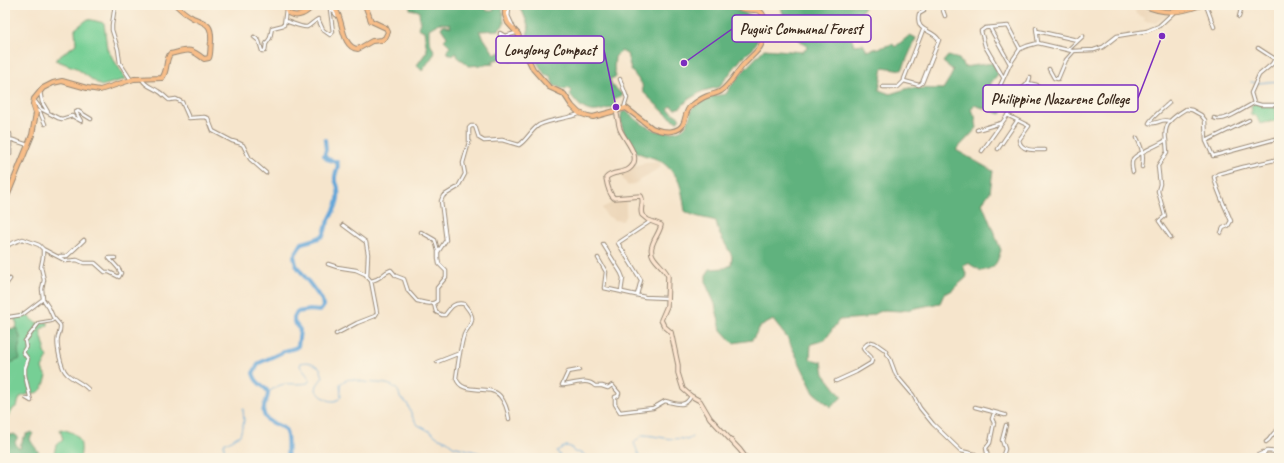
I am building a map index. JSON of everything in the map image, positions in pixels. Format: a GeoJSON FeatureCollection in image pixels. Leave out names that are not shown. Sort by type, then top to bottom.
{"type":"FeatureCollection","features":[{"type":"Feature","properties":{"kind":"main road"},"geometry":{"type":"LineString","coordinates":[[5,196],[8,194],[32,135],[36,113],[33,104],[34,99],[40,91],[59,81],[97,90],[131,80],[142,78],[162,78],[166,72],[167,59],[170,54],[190,50],[196,52],[204,59],[209,58],[211,54],[211,36],[209,26],[204,22],[184,13],[176,5]]}},
{"type":"Feature","properties":{"kind":"main road"},"geometry":{"type":"LineString","coordinates":[[285,7],[290,14],[295,16],[305,13],[313,5]]}},
{"type":"Feature","properties":{"kind":"main road"},"geometry":{"type":"LineString","coordinates":[[333,5],[339,16],[345,38],[354,49],[361,48],[372,41],[382,40],[388,32],[386,28],[371,21],[365,5]]}},
{"type":"Feature","properties":{"kind":"main road"},"geometry":{"type":"LineString","coordinates":[[505,5],[506,20],[516,32],[529,64],[549,87],[564,94],[579,113],[593,116],[624,108],[628,109],[656,130],[675,131],[684,124],[687,112],[691,106],[725,88],[762,43],[765,31],[764,18],[761,11],[742,9],[732,5]]}},
{"type":"Feature","properties":{"kind":"main road"},"geometry":{"type":"LineString","coordinates":[[1145,5],[1159,11],[1173,13],[1201,5]]}},
{"type":"Feature","properties":{"kind":"main road"},"geometry":{"type":"LineString","coordinates":[[616,111],[620,131],[633,150],[633,162],[628,169],[608,175],[606,178],[607,183],[611,196],[614,198],[641,196],[643,201],[641,213],[644,218],[661,224],[660,230],[652,245],[652,252],[656,260],[668,274],[667,306],[661,321],[671,332],[680,381],[683,389],[700,401],[710,418],[746,458]]}},
{"type":"Feature","properties":{"kind":"street"},"geometry":{"type":"LineString","coordinates":[[115,5],[112,30],[118,46],[120,63],[131,80]]}},
{"type":"Feature","properties":{"kind":"street"},"geometry":{"type":"LineString","coordinates":[[500,38],[500,33],[505,36],[516,32],[509,20],[509,5]]}},
{"type":"Feature","properties":{"kind":"street"},"geometry":{"type":"LineString","coordinates":[[904,80],[921,84],[939,40],[936,36],[923,30],[918,20],[919,14],[924,11],[924,5]]}},
{"type":"Feature","properties":{"kind":"street"},"geometry":{"type":"LineString","coordinates":[[941,5],[945,16]]}},
{"type":"Feature","properties":{"kind":"street"},"geometry":{"type":"LineString","coordinates":[[1206,5],[1214,27]]}},
{"type":"Feature","properties":{"kind":"street"},"geometry":{"type":"LineString","coordinates":[[1239,17],[1242,5]]}},
{"type":"Feature","properties":{"kind":"street"},"geometry":{"type":"LineString","coordinates":[[254,37],[259,41],[262,51],[265,51],[272,28],[283,26],[285,21],[285,7]]}},
{"type":"Feature","properties":{"kind":"street"},"geometry":{"type":"LineString","coordinates":[[285,21],[305,27],[318,19],[323,30],[330,35],[333,32],[330,9],[332,9],[336,15],[339,16]]}},
{"type":"Feature","properties":{"kind":"street"},"geometry":{"type":"LineString","coordinates":[[982,151],[1007,115],[1016,105],[1009,95],[999,88],[1010,64],[1020,49],[1038,43],[1074,51],[1094,50],[1103,47],[1117,36],[1147,31],[1158,26],[1173,13]]}},
{"type":"Feature","properties":{"kind":"street"},"geometry":{"type":"LineString","coordinates":[[1004,77],[988,52],[981,35],[981,31],[983,29],[1008,26],[1020,49]]}},
{"type":"Feature","properties":{"kind":"street"},"geometry":{"type":"LineString","coordinates":[[990,28],[1010,64]]}},
{"type":"Feature","properties":{"kind":"street"},"geometry":{"type":"LineString","coordinates":[[1038,43],[1036,29],[1077,40]]}},
{"type":"Feature","properties":{"kind":"street"},"geometry":{"type":"LineString","coordinates":[[883,87],[898,87],[902,85],[923,30]]}},
{"type":"Feature","properties":{"kind":"street"},"geometry":{"type":"LineString","coordinates":[[1068,50],[1083,36]]}},
{"type":"Feature","properties":{"kind":"street"},"geometry":{"type":"LineString","coordinates":[[1258,48],[1275,59]]}},
{"type":"Feature","properties":{"kind":"street"},"geometry":{"type":"LineString","coordinates":[[1049,69],[1054,78],[1058,79],[1066,60],[1074,51]]}},
{"type":"Feature","properties":{"kind":"street"},"geometry":{"type":"LineString","coordinates":[[1254,103],[1251,93],[1259,75],[1272,64],[1275,59],[1279,58]]}},
{"type":"Feature","properties":{"kind":"street"},"geometry":{"type":"LineString","coordinates":[[1009,95],[1024,87],[1028,83],[1030,77]]}},
{"type":"Feature","properties":{"kind":"street"},"geometry":{"type":"LineString","coordinates":[[142,78],[143,82],[149,87],[160,92],[169,100],[176,99],[182,102],[189,118],[208,118],[213,131],[232,142],[243,145],[250,159],[266,173]]}},
{"type":"Feature","properties":{"kind":"street"},"geometry":{"type":"LineString","coordinates":[[620,79],[627,98],[624,108]]}},
{"type":"Feature","properties":{"kind":"street"},"geometry":{"type":"LineString","coordinates":[[1028,83],[1037,85]]}},
{"type":"Feature","properties":{"kind":"street"},"geometry":{"type":"LineString","coordinates":[[40,91],[43,106],[50,114]]}},
{"type":"Feature","properties":{"kind":"street"},"geometry":{"type":"LineString","coordinates":[[34,99],[41,109],[61,119],[72,116],[81,121],[76,112],[78,110],[91,118]]}},
{"type":"Feature","properties":{"kind":"street"},"geometry":{"type":"LineString","coordinates":[[1169,103],[1157,116],[1150,120],[1149,123],[1152,124],[1164,120],[1170,121]]}},
{"type":"Feature","properties":{"kind":"street"},"geometry":{"type":"LineString","coordinates":[[1214,118],[1224,119],[1254,103],[1261,105],[1275,105]]}},
{"type":"Feature","properties":{"kind":"street"},"geometry":{"type":"LineString","coordinates":[[1171,238],[1159,221],[1165,216],[1158,191],[1160,178],[1158,166],[1167,152],[1165,128],[1170,121],[1186,109],[1192,110],[1205,120],[1206,141],[1213,156],[1279,138]]}},
{"type":"Feature","properties":{"kind":"street"},"geometry":{"type":"LineString","coordinates":[[35,110],[40,112],[45,124]]}},
{"type":"Feature","properties":{"kind":"street"},"geometry":{"type":"LineString","coordinates":[[438,252],[446,240],[441,201],[444,196],[458,187],[465,174],[463,163],[469,142],[470,126],[475,126],[479,138],[484,141],[502,140],[519,145],[524,142],[538,126],[579,113]]}},
{"type":"Feature","properties":{"kind":"street"},"geometry":{"type":"LineString","coordinates":[[1007,115],[1029,126],[1020,140],[1021,145],[1026,149],[1034,151],[1045,150]]}},
{"type":"Feature","properties":{"kind":"street"},"geometry":{"type":"LineString","coordinates":[[1206,141],[1249,120]]}},
{"type":"Feature","properties":{"kind":"street"},"geometry":{"type":"LineString","coordinates":[[998,149],[1017,121]]}},
{"type":"Feature","properties":{"kind":"street"},"geometry":{"type":"LineString","coordinates":[[977,130],[1002,123]]}},
{"type":"Feature","properties":{"kind":"street"},"geometry":{"type":"LineString","coordinates":[[10,134],[10,154]]}},
{"type":"Feature","properties":{"kind":"street"},"geometry":{"type":"LineString","coordinates":[[1137,138],[1143,153],[1142,167]]}},
{"type":"Feature","properties":{"kind":"street"},"geometry":{"type":"LineString","coordinates":[[10,139],[28,145]]}},
{"type":"Feature","properties":{"kind":"street"},"geometry":{"type":"LineString","coordinates":[[1133,172],[1132,162],[1138,154],[1153,148],[1166,140]]}},
{"type":"Feature","properties":{"kind":"street"},"geometry":{"type":"LineString","coordinates":[[1221,233],[1223,228],[1228,226],[1231,221],[1216,188],[1214,177],[1218,174],[1243,167],[1279,159]]}},
{"type":"Feature","properties":{"kind":"street"},"geometry":{"type":"LineString","coordinates":[[637,295],[641,280],[618,241],[651,221]]}},
{"type":"Feature","properties":{"kind":"street"},"geometry":{"type":"LineString","coordinates":[[343,225],[366,242],[368,250],[367,277]]}},
{"type":"Feature","properties":{"kind":"street"},"geometry":{"type":"LineString","coordinates":[[421,232],[435,240],[438,252],[438,261],[446,271],[446,277],[437,288],[437,300],[434,304],[436,312],[445,315],[453,305],[460,303],[465,305],[472,317],[472,320],[464,334],[456,378],[457,382],[465,388],[493,392],[499,395],[506,408],[509,419]]}},
{"type":"Feature","properties":{"kind":"street"},"geometry":{"type":"LineString","coordinates":[[5,248],[10,244],[23,239],[39,245],[43,249],[66,261],[77,260],[84,263],[95,263],[104,272],[110,272],[119,276],[121,273],[119,269],[109,258],[115,258]]}},
{"type":"Feature","properties":{"kind":"street"},"geometry":{"type":"LineString","coordinates":[[59,256],[67,256],[84,240]]}},
{"type":"Feature","properties":{"kind":"street"},"geometry":{"type":"LineString","coordinates":[[603,244],[622,273],[623,278],[621,292]]}},
{"type":"Feature","properties":{"kind":"street"},"geometry":{"type":"LineString","coordinates":[[43,249],[41,267],[44,280],[42,298],[54,319],[60,325],[58,340],[59,356],[65,372],[82,383],[88,389]]}},
{"type":"Feature","properties":{"kind":"street"},"geometry":{"type":"LineString","coordinates":[[598,258],[606,272],[604,288],[637,295],[667,298]]}},
{"type":"Feature","properties":{"kind":"street"},"geometry":{"type":"LineString","coordinates":[[328,264],[362,271],[371,281],[376,307],[376,315],[336,334]]}},
{"type":"Feature","properties":{"kind":"street"},"geometry":{"type":"LineString","coordinates":[[371,281],[379,279],[391,270],[396,276],[404,279],[406,287],[415,300],[434,304]]}},
{"type":"Feature","properties":{"kind":"street"},"geometry":{"type":"LineString","coordinates":[[5,284],[7,284],[10,279]]}},
{"type":"Feature","properties":{"kind":"street"},"geometry":{"type":"LineString","coordinates":[[5,316],[9,317],[22,315],[42,298]]}},
{"type":"Feature","properties":{"kind":"street"},"geometry":{"type":"LineString","coordinates":[[26,398],[31,401],[25,375],[25,368],[28,359],[23,352],[26,347],[25,341],[39,323],[54,319]]}},
{"type":"Feature","properties":{"kind":"street"},"geometry":{"type":"LineString","coordinates":[[836,381],[871,363],[872,359],[864,348],[868,342],[875,343],[888,354],[896,375],[913,395],[920,408],[933,424],[961,451],[975,454],[975,458]]}},
{"type":"Feature","properties":{"kind":"street"},"geometry":{"type":"LineString","coordinates":[[437,362],[460,353]]}},
{"type":"Feature","properties":{"kind":"street"},"geometry":{"type":"LineString","coordinates":[[579,370],[568,372],[562,385],[584,381],[591,382],[596,386],[608,388],[612,385],[619,393],[618,396],[615,397],[618,412],[653,408],[665,401],[680,405],[685,404],[691,396]]}},
{"type":"Feature","properties":{"kind":"street"},"geometry":{"type":"LineString","coordinates":[[975,407],[1005,415]]}},
{"type":"Feature","properties":{"kind":"street"},"geometry":{"type":"LineString","coordinates":[[988,458],[986,448],[990,443],[994,424],[992,419],[994,413]]}},
{"type":"Feature","properties":{"kind":"street"},"geometry":{"type":"LineString","coordinates":[[1002,458],[1005,449],[1002,442],[1006,425]]}},
{"type":"Feature","properties":{"kind":"street"},"geometry":{"type":"LineString","coordinates":[[1266,442],[1275,431],[1279,430]]}},
{"type":"Feature","properties":{"kind":"street"},"geometry":{"type":"LineString","coordinates":[[1263,452],[1266,458]]}},
{"type":"Feature","properties":{"kind":"street"},"geometry":{"type":"LineString","coordinates":[[1256,456],[1263,452],[1279,452]]}},
{"type":"Feature","properties":{"kind":"shaded area"},"geometry":{"type":"Polygon","coordinates":[[[1138,5],[1152,11],[1169,15],[1157,23],[1144,21],[1144,18],[1136,14],[1135,11],[1138,5]]]}},
{"type":"Feature","properties":{"kind":"shaded area"},"geometry":{"type":"Polygon","coordinates":[[[651,162],[660,163],[661,167],[636,183],[628,186],[620,175],[633,166],[651,162]]]}},
{"type":"Feature","properties":{"kind":"shaded area"},"geometry":{"type":"Polygon","coordinates":[[[623,199],[626,202],[626,214],[623,221],[614,220],[606,215],[602,208],[623,199]]]}},
{"type":"Feature","properties":{"kind":"green space"},"geometry":{"type":"Polygon","coordinates":[[[410,5],[484,5],[487,11],[494,11],[493,5],[502,5],[504,24],[499,30],[479,31],[493,52],[496,54],[500,52],[511,53],[512,61],[506,57],[492,61],[494,64],[468,66],[464,61],[459,59],[456,53],[451,56],[447,52],[450,46],[444,40],[447,37],[441,28],[443,25],[451,27],[450,24],[439,23],[429,29],[429,40],[435,53],[422,71],[417,65],[427,51],[424,31],[418,28],[420,22],[419,11],[410,9],[410,5]]]}},
{"type":"Feature","properties":{"kind":"green space"},"geometry":{"type":"Polygon","coordinates":[[[517,5],[727,5],[751,15],[754,18],[752,23],[752,33],[759,37],[753,49],[742,58],[719,87],[703,91],[689,99],[681,107],[675,109],[671,106],[668,109],[680,118],[677,122],[666,114],[643,92],[642,84],[631,70],[627,54],[621,51],[615,57],[614,68],[616,77],[610,79],[612,85],[623,95],[614,99],[614,107],[600,111],[589,111],[584,109],[575,101],[570,94],[572,92],[568,88],[565,90],[553,85],[551,76],[545,75],[530,51],[526,38],[529,28],[524,15],[517,5]]]}},
{"type":"Feature","properties":{"kind":"green space"},"geometry":{"type":"Polygon","coordinates":[[[780,5],[865,5],[857,21],[851,19],[847,25],[854,45],[863,44],[867,51],[893,44],[895,47],[910,35],[916,38],[902,70],[883,67],[879,90],[890,94],[909,88],[943,89],[953,70],[943,62],[948,56],[959,59],[964,67],[993,63],[998,74],[990,84],[1005,96],[1000,101],[1004,108],[1001,114],[974,105],[971,110],[975,116],[977,128],[956,150],[993,171],[990,192],[982,203],[1001,250],[997,262],[990,268],[981,271],[968,263],[963,265],[967,277],[951,291],[944,294],[940,303],[901,311],[884,310],[864,318],[839,320],[825,340],[811,344],[810,359],[822,362],[824,374],[842,397],[831,407],[814,393],[788,339],[773,320],[760,327],[752,340],[733,343],[721,330],[715,304],[706,284],[706,275],[710,269],[725,268],[731,265],[732,256],[719,233],[716,221],[696,216],[685,211],[681,187],[675,175],[662,162],[636,151],[624,133],[621,122],[622,112],[626,111],[637,120],[653,129],[666,132],[680,130],[687,123],[692,108],[713,96],[726,94],[739,76],[764,49],[803,52],[807,47],[789,30],[780,5]]]}},
{"type":"Feature","properties":{"kind":"green space"},"geometry":{"type":"Polygon","coordinates":[[[88,19],[104,23],[107,49],[126,79],[101,86],[76,68],[55,60],[76,44],[75,29],[88,19]]]}},
{"type":"Feature","properties":{"kind":"green space"},"geometry":{"type":"Polygon","coordinates":[[[1254,103],[1275,107],[1278,120],[1260,124],[1256,115],[1252,116],[1250,113],[1252,112],[1251,106],[1254,103]]]}},
{"type":"Feature","properties":{"kind":"green space"},"geometry":{"type":"Polygon","coordinates":[[[25,314],[37,323],[48,322],[48,325],[40,330],[45,348],[44,353],[48,357],[42,368],[47,376],[40,391],[20,397],[17,406],[13,409],[9,416],[5,412],[5,365],[19,359],[18,350],[20,338],[14,318],[25,314]]]}},
{"type":"Feature","properties":{"kind":"green space"},"geometry":{"type":"Polygon","coordinates":[[[5,328],[16,328],[19,333],[20,341],[18,350],[20,359],[5,365],[5,328]]]}},
{"type":"Feature","properties":{"kind":"green space"},"geometry":{"type":"Polygon","coordinates":[[[60,429],[71,432],[78,438],[81,446],[80,458],[53,458],[56,445],[63,440],[60,429]]]}},
{"type":"Feature","properties":{"kind":"green space"},"geometry":{"type":"Polygon","coordinates":[[[33,433],[30,439],[40,456],[37,458],[5,458],[5,434],[14,434],[18,437],[15,442],[18,448],[21,448],[20,445],[23,440],[22,439],[26,436],[26,434],[33,433]]]}},
{"type":"Feature","properties":{"kind":"waterway"},"geometry":{"type":"LineString","coordinates":[[1251,82],[1279,82]]}},
{"type":"Feature","properties":{"kind":"waterway"},"geometry":{"type":"LineString","coordinates":[[288,458],[288,440],[285,430],[266,418],[263,411],[268,392],[256,380],[253,373],[259,363],[298,346],[300,330],[294,322],[294,317],[297,312],[310,310],[320,311],[323,307],[322,300],[296,265],[294,256],[302,243],[316,239],[323,235],[326,225],[337,203],[338,188],[335,177],[338,164],[337,162],[327,159],[324,155],[326,150],[325,140]]}},
{"type":"Feature","properties":{"kind":"waterway"},"geometry":{"type":"LineString","coordinates":[[268,393],[283,384],[308,383],[310,379],[300,366],[301,363],[306,362],[320,368],[323,377],[317,385],[316,390],[321,396],[331,401],[338,400],[341,397],[340,384],[349,379],[386,384],[396,388],[399,392],[400,398],[407,403],[413,418],[418,425],[437,437],[447,441],[453,446],[492,456],[493,458]]}},
{"type":"Feature","properties":{"kind":"waterway"},"geometry":{"type":"LineString","coordinates":[[224,458],[225,442],[228,442],[240,435],[244,421],[243,409]]}},
{"type":"Feature","properties":{"kind":"waterway"},"geometry":{"type":"LineString","coordinates":[[640,458],[634,443],[642,435],[687,440],[692,437]]}},
{"type":"Feature","properties":{"kind":"waterway"},"geometry":{"type":"LineString","coordinates":[[562,458],[557,452],[566,446],[571,447],[574,452],[582,453],[588,458]]}},
{"type":"Feature","properties":{"kind":"place","name":"Philippine Nazarene College"},"geometry":{"type":"Point","coordinates":[1162,36]}},
{"type":"Feature","properties":{"kind":"place","name":"Puguis Communal Forest"},"geometry":{"type":"Point","coordinates":[684,63]}},
{"type":"Feature","properties":{"kind":"place","name":"Longlong Compact"},"geometry":{"type":"Point","coordinates":[616,107]}}]}
